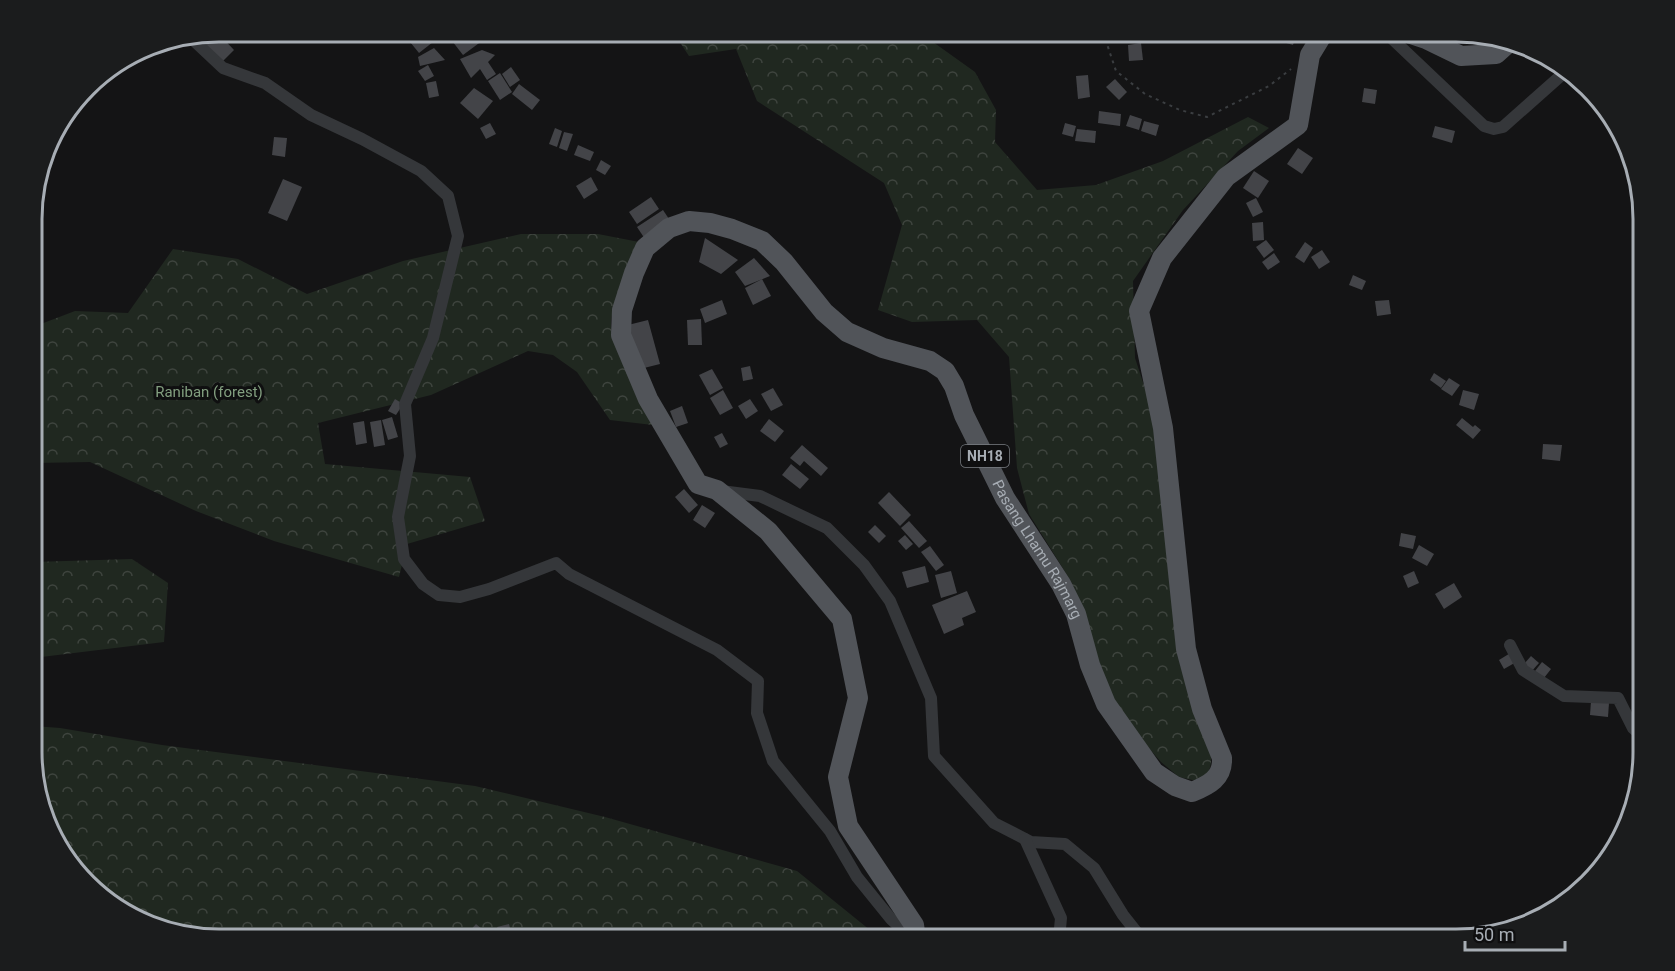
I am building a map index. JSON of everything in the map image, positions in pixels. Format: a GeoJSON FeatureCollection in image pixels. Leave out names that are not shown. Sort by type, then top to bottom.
{"type":"FeatureCollection","features":[{"type":"Feature","properties":{"kind":"main road","name":"Pasang Lhamu Rajmarg"},"geometry":{"type":"LineString","coordinates":[[914,929],[914,925],[848,826],[838,777],[858,698],[842,619],[768,531],[717,490],[698,484],[648,399],[621,335],[622,310],[645,248],[669,228],[689,221],[710,223],[732,229],[762,241],[784,262],[824,312],[847,332],[883,348],[930,361],[945,371],[1005,498],[1061,584],[1076,614],[1090,664],[1106,704],[1154,772],[1175,786],[1192,792],[1214,782],[1222,765],[1222,758],[1202,710],[1186,649],[1177,542],[1163,428],[1139,311],[1162,258],[1226,177],[1298,125],[1310,55],[1318,42]]}},
{"type":"Feature","properties":{"kind":"main road"},"geometry":{"type":"LineString","coordinates":[[1432,42],[1461,56],[1496,54],[1502,48]]}},
{"type":"Feature","properties":{"kind":"street"},"geometry":{"type":"LineString","coordinates":[[1396,42],[1484,126],[1494,129],[1503,127],[1560,76]]}},
{"type":"Feature","properties":{"kind":"street"},"geometry":{"type":"LineString","coordinates":[[197,44],[223,68],[265,83],[311,115],[422,171],[448,196],[458,236],[433,338],[405,404],[410,456],[398,517],[404,559],[423,584],[440,595],[460,597],[489,589],[556,563],[568,574],[717,650],[758,681],[757,713],[773,761],[830,831],[857,877],[891,919],[902,929]]}},
{"type":"Feature","properties":{"kind":"street"},"geometry":{"type":"LineString","coordinates":[[717,490],[760,496],[827,528],[864,565],[890,601],[931,698],[934,756],[994,823],[1031,842],[1065,844],[1094,868],[1134,929]]}},
{"type":"Feature","properties":{"kind":"street"},"geometry":{"type":"LineString","coordinates":[[1510,645],[1523,670],[1564,696],[1618,698],[1633,728]]}},
{"type":"Feature","properties":{"kind":"street"},"geometry":{"type":"LineString","coordinates":[[1025,838],[1061,918],[1060,929]]}},
{"type":"Feature","properties":{"kind":"path"},"geometry":{"type":"LineString","coordinates":[[1106,42],[1116,71],[1145,94],[1180,110],[1207,117],[1269,87],[1310,55]]}},
{"type":"Feature","properties":{"kind":"green space"},"geometry":{"type":"Polygon","coordinates":[[[680,42],[933,42],[975,72],[996,110],[995,142],[1037,190],[1096,185],[1163,161],[1248,117],[1269,128],[1238,151],[1183,210],[1133,281],[1135,358],[1160,434],[1180,665],[1211,751],[1211,763],[1205,777],[1197,781],[1179,777],[1161,762],[1141,739],[1112,698],[1098,662],[1085,614],[1069,578],[1029,514],[1017,468],[1009,357],[977,320],[912,322],[878,310],[902,225],[884,183],[757,101],[736,49],[689,56],[680,42]]]}},
{"type":"Feature","properties":{"kind":"green space","name":"Raniban (forest)"},"geometry":{"type":"Polygon","coordinates":[[[521,234],[598,234],[639,242],[617,294],[611,326],[616,347],[653,425],[610,420],[577,372],[553,355],[528,351],[431,395],[318,423],[325,464],[470,477],[485,521],[407,544],[399,577],[274,541],[196,511],[90,462],[42,463],[42,324],[75,311],[128,313],[173,249],[238,259],[307,294],[403,261],[521,234]]]}},
{"type":"Feature","properties":{"kind":"green space"},"geometry":{"type":"Polygon","coordinates":[[[132,559],[168,583],[164,642],[42,657],[42,562],[132,559]]]}},
{"type":"Feature","properties":{"kind":"green space"},"geometry":{"type":"Polygon","coordinates":[[[42,727],[162,745],[475,786],[605,817],[797,871],[869,929],[219,929],[173,923],[121,899],[86,869],[72,850],[60,830],[48,798],[42,752],[42,727]]]}},
{"type":"Feature","properties":{"kind":"building"},"geometry":{"type":"Polygon","coordinates":[[[226,42],[234,50],[222,62],[203,43],[226,42]]]}},
{"type":"Feature","properties":{"kind":"building"},"geometry":{"type":"Polygon","coordinates":[[[410,42],[433,42],[419,53],[410,42]]]}},
{"type":"Feature","properties":{"kind":"building"},"geometry":{"type":"Polygon","coordinates":[[[453,42],[481,42],[463,55],[453,42]]]}},
{"type":"Feature","properties":{"kind":"building"},"geometry":{"type":"Polygon","coordinates":[[[1141,43],[1143,60],[1129,61],[1128,45],[1141,43]]]}},
{"type":"Feature","properties":{"kind":"building"},"geometry":{"type":"Polygon","coordinates":[[[434,48],[445,60],[420,66],[418,57],[434,48]]]}},
{"type":"Feature","properties":{"kind":"building"},"geometry":{"type":"Polygon","coordinates":[[[482,50],[495,55],[488,62],[496,74],[487,80],[480,69],[471,78],[460,59],[482,50]]]}},
{"type":"Feature","properties":{"kind":"building"},"geometry":{"type":"Polygon","coordinates":[[[428,65],[434,76],[425,81],[418,71],[428,65]]]}},
{"type":"Feature","properties":{"kind":"building"},"geometry":{"type":"Polygon","coordinates":[[[511,67],[520,80],[510,87],[502,74],[511,67]]]}},
{"type":"Feature","properties":{"kind":"building"},"geometry":{"type":"Polygon","coordinates":[[[500,73],[512,92],[500,100],[488,81],[500,73]]]}},
{"type":"Feature","properties":{"kind":"building"},"geometry":{"type":"Polygon","coordinates":[[[1088,75],[1090,97],[1078,99],[1076,76],[1088,75]]]}},
{"type":"Feature","properties":{"kind":"building"},"geometry":{"type":"Polygon","coordinates":[[[1115,79],[1127,92],[1119,100],[1106,87],[1115,79]]]}},
{"type":"Feature","properties":{"kind":"building"},"geometry":{"type":"Polygon","coordinates":[[[436,81],[439,96],[429,98],[426,83],[436,81]]]}},
{"type":"Feature","properties":{"kind":"building"},"geometry":{"type":"Polygon","coordinates":[[[519,84],[540,100],[532,110],[512,94],[519,84]]]}},
{"type":"Feature","properties":{"kind":"building"},"geometry":{"type":"Polygon","coordinates":[[[474,88],[493,101],[478,119],[460,103],[474,88]]]}},
{"type":"Feature","properties":{"kind":"building"},"geometry":{"type":"Polygon","coordinates":[[[1364,88],[1377,90],[1375,104],[1362,102],[1364,88]]]}},
{"type":"Feature","properties":{"kind":"building"},"geometry":{"type":"Polygon","coordinates":[[[1099,111],[1121,114],[1120,126],[1098,123],[1099,111]]]}},
{"type":"Feature","properties":{"kind":"building"},"geometry":{"type":"Polygon","coordinates":[[[1130,115],[1142,119],[1139,130],[1126,126],[1130,115]]]}},
{"type":"Feature","properties":{"kind":"building"},"geometry":{"type":"Polygon","coordinates":[[[1144,121],[1159,125],[1156,136],[1141,131],[1144,121]]]}},
{"type":"Feature","properties":{"kind":"building"},"geometry":{"type":"Polygon","coordinates":[[[490,123],[496,134],[486,139],[480,128],[490,123]]]}},
{"type":"Feature","properties":{"kind":"building"},"geometry":{"type":"Polygon","coordinates":[[[1065,123],[1076,126],[1073,137],[1062,134],[1065,123]]]}},
{"type":"Feature","properties":{"kind":"building"},"geometry":{"type":"Polygon","coordinates":[[[1435,126],[1455,131],[1452,143],[1432,137],[1435,126]]]}},
{"type":"Feature","properties":{"kind":"building"},"geometry":{"type":"Polygon","coordinates":[[[555,128],[562,131],[557,147],[549,144],[555,128]]]}},
{"type":"Feature","properties":{"kind":"building"},"geometry":{"type":"Polygon","coordinates":[[[1077,129],[1096,131],[1095,143],[1075,141],[1077,129]]]}},
{"type":"Feature","properties":{"kind":"building"},"geometry":{"type":"Polygon","coordinates":[[[564,132],[573,134],[567,151],[559,148],[564,132]]]}},
{"type":"Feature","properties":{"kind":"building"},"geometry":{"type":"Polygon","coordinates":[[[274,137],[287,138],[285,157],[272,155],[274,137]]]}},
{"type":"Feature","properties":{"kind":"building"},"geometry":{"type":"Polygon","coordinates":[[[578,145],[594,152],[590,161],[574,155],[578,145]]]}},
{"type":"Feature","properties":{"kind":"building"},"geometry":{"type":"Polygon","coordinates":[[[1298,148],[1313,158],[1302,174],[1287,164],[1298,148]]]}},
{"type":"Feature","properties":{"kind":"building"},"geometry":{"type":"Polygon","coordinates":[[[601,160],[611,166],[605,175],[596,170],[601,160]]]}},
{"type":"Feature","properties":{"kind":"building"},"geometry":{"type":"Polygon","coordinates":[[[1254,171],[1269,181],[1258,198],[1243,188],[1254,171]]]}},
{"type":"Feature","properties":{"kind":"building"},"geometry":{"type":"Polygon","coordinates":[[[591,177],[598,190],[584,199],[576,186],[591,177]]]}},
{"type":"Feature","properties":{"kind":"building"},"geometry":{"type":"Polygon","coordinates":[[[283,179],[302,187],[287,221],[268,213],[283,179]]]}},
{"type":"Feature","properties":{"kind":"building"},"geometry":{"type":"Polygon","coordinates":[[[651,197],[659,209],[637,224],[629,212],[651,197]]]}},
{"type":"Feature","properties":{"kind":"building"},"geometry":{"type":"Polygon","coordinates":[[[1256,198],[1263,212],[1253,217],[1246,203],[1256,198]]]}},
{"type":"Feature","properties":{"kind":"building"},"geometry":{"type":"Polygon","coordinates":[[[663,210],[671,222],[645,239],[637,227],[663,210]]]}},
{"type":"Feature","properties":{"kind":"building"},"geometry":{"type":"Polygon","coordinates":[[[1263,222],[1264,240],[1253,241],[1252,223],[1263,222]]]}},
{"type":"Feature","properties":{"kind":"building"},"geometry":{"type":"Polygon","coordinates":[[[705,238],[738,260],[721,274],[699,262],[705,238]]]}},
{"type":"Feature","properties":{"kind":"building"},"geometry":{"type":"Polygon","coordinates":[[[1266,240],[1274,250],[1264,258],[1256,247],[1266,240]]]}},
{"type":"Feature","properties":{"kind":"building"},"geometry":{"type":"Polygon","coordinates":[[[1305,242],[1313,248],[1304,263],[1295,257],[1305,242]]]}},
{"type":"Feature","properties":{"kind":"building"},"geometry":{"type":"Polygon","coordinates":[[[1322,250],[1330,262],[1319,269],[1311,257],[1322,250]]]}},
{"type":"Feature","properties":{"kind":"building"},"geometry":{"type":"Polygon","coordinates":[[[1274,253],[1280,262],[1268,270],[1262,262],[1274,253]]]}},
{"type":"Feature","properties":{"kind":"building"},"geometry":{"type":"Polygon","coordinates":[[[754,258],[770,276],[745,286],[735,272],[754,258]]]}},
{"type":"Feature","properties":{"kind":"building"},"geometry":{"type":"Polygon","coordinates":[[[1353,275],[1366,281],[1362,290],[1349,285],[1353,275]]]}},
{"type":"Feature","properties":{"kind":"building"},"geometry":{"type":"Polygon","coordinates":[[[762,279],[771,296],[753,305],[745,288],[762,279]]]}},
{"type":"Feature","properties":{"kind":"building"},"geometry":{"type":"Polygon","coordinates":[[[722,300],[727,314],[705,323],[700,309],[722,300]]]}},
{"type":"Feature","properties":{"kind":"building"},"geometry":{"type":"Polygon","coordinates":[[[1389,300],[1391,314],[1377,316],[1375,301],[1389,300]]]}},
{"type":"Feature","properties":{"kind":"building"},"geometry":{"type":"Polygon","coordinates":[[[701,319],[702,345],[688,345],[687,320],[701,319]]]}},
{"type":"Feature","properties":{"kind":"building"},"geometry":{"type":"Polygon","coordinates":[[[648,320],[660,364],[640,369],[628,325],[648,320]]]}},
{"type":"Feature","properties":{"kind":"building"},"geometry":{"type":"Polygon","coordinates":[[[750,366],[753,379],[743,381],[741,368],[750,366]]]}},
{"type":"Feature","properties":{"kind":"building"},"geometry":{"type":"Polygon","coordinates":[[[712,369],[723,388],[710,395],[699,375],[712,369]]]}},
{"type":"Feature","properties":{"kind":"building"},"geometry":{"type":"Polygon","coordinates":[[[1434,373],[1446,381],[1441,388],[1430,380],[1434,373]]]}},
{"type":"Feature","properties":{"kind":"building"},"geometry":{"type":"Polygon","coordinates":[[[1449,378],[1460,385],[1452,396],[1441,389],[1449,378]]]}},
{"type":"Feature","properties":{"kind":"building"},"geometry":{"type":"Polygon","coordinates":[[[773,388],[783,405],[771,411],[761,394],[773,388]]]}},
{"type":"Feature","properties":{"kind":"building"},"geometry":{"type":"Polygon","coordinates":[[[723,390],[733,408],[720,415],[710,398],[723,390]]]}},
{"type":"Feature","properties":{"kind":"building"},"geometry":{"type":"Polygon","coordinates":[[[1463,390],[1479,394],[1474,410],[1459,405],[1463,390]]]}},
{"type":"Feature","properties":{"kind":"building"},"geometry":{"type":"Polygon","coordinates":[[[395,399],[403,404],[396,415],[388,411],[395,399]]]}},
{"type":"Feature","properties":{"kind":"building"},"geometry":{"type":"Polygon","coordinates":[[[750,399],[758,411],[746,419],[738,406],[750,399]]]}},
{"type":"Feature","properties":{"kind":"building"},"geometry":{"type":"Polygon","coordinates":[[[682,406],[688,423],[676,427],[670,411],[682,406]]]}},
{"type":"Feature","properties":{"kind":"building"},"geometry":{"type":"Polygon","coordinates":[[[392,417],[398,437],[388,440],[382,420],[392,417]]]}},
{"type":"Feature","properties":{"kind":"building"},"geometry":{"type":"Polygon","coordinates":[[[1462,418],[1481,430],[1473,439],[1456,425],[1462,418]]]}},
{"type":"Feature","properties":{"kind":"building"},"geometry":{"type":"Polygon","coordinates":[[[769,419],[784,431],[775,442],[760,431],[769,419]]]}},
{"type":"Feature","properties":{"kind":"building"},"geometry":{"type":"Polygon","coordinates":[[[381,420],[385,445],[374,447],[370,422],[381,420]]]}},
{"type":"Feature","properties":{"kind":"building"},"geometry":{"type":"Polygon","coordinates":[[[364,421],[367,443],[356,445],[353,423],[364,421]]]}},
{"type":"Feature","properties":{"kind":"building"},"geometry":{"type":"Polygon","coordinates":[[[722,433],[728,444],[720,448],[714,437],[722,433]]]}},
{"type":"Feature","properties":{"kind":"building"},"geometry":{"type":"Polygon","coordinates":[[[1543,444],[1562,445],[1560,461],[1542,459],[1543,444]]]}},
{"type":"Feature","properties":{"kind":"building"},"geometry":{"type":"Polygon","coordinates":[[[802,445],[828,468],[821,476],[804,461],[800,466],[790,458],[802,445]]]}},
{"type":"Feature","properties":{"kind":"building"},"geometry":{"type":"Polygon","coordinates":[[[791,464],[809,479],[800,489],[782,475],[791,464]]]}},
{"type":"Feature","properties":{"kind":"building"},"geometry":{"type":"Polygon","coordinates":[[[684,489],[698,505],[689,513],[675,497],[684,489]]]}},
{"type":"Feature","properties":{"kind":"building"},"geometry":{"type":"Polygon","coordinates":[[[889,492],[911,515],[900,526],[878,503],[889,492]]]}},
{"type":"Feature","properties":{"kind":"building"},"geometry":{"type":"Polygon","coordinates":[[[702,505],[715,513],[705,528],[693,520],[702,505]]]}},
{"type":"Feature","properties":{"kind":"building"},"geometry":{"type":"Polygon","coordinates":[[[909,521],[927,541],[919,548],[901,528],[909,521]]]}},
{"type":"Feature","properties":{"kind":"building"},"geometry":{"type":"Polygon","coordinates":[[[875,525],[886,536],[879,543],[868,532],[875,525]]]}},
{"type":"Feature","properties":{"kind":"building"},"geometry":{"type":"Polygon","coordinates":[[[1401,533],[1416,536],[1413,549],[1399,546],[1401,533]]]}},
{"type":"Feature","properties":{"kind":"building"},"geometry":{"type":"Polygon","coordinates":[[[905,535],[913,544],[906,550],[898,541],[905,535]]]}},
{"type":"Feature","properties":{"kind":"building"},"geometry":{"type":"Polygon","coordinates":[[[1419,545],[1434,554],[1427,566],[1412,558],[1419,545]]]}},
{"type":"Feature","properties":{"kind":"building"},"geometry":{"type":"Polygon","coordinates":[[[930,546],[944,565],[936,571],[921,552],[930,546]]]}},
{"type":"Feature","properties":{"kind":"building"},"geometry":{"type":"Polygon","coordinates":[[[925,566],[929,582],[907,588],[902,572],[925,566]]]}},
{"type":"Feature","properties":{"kind":"building"},"geometry":{"type":"Polygon","coordinates":[[[951,571],[957,593],[941,598],[935,575],[951,571]]]}},
{"type":"Feature","properties":{"kind":"building"},"geometry":{"type":"Polygon","coordinates":[[[1414,571],[1419,583],[1408,588],[1403,576],[1414,571]]]}},
{"type":"Feature","properties":{"kind":"building"},"geometry":{"type":"Polygon","coordinates":[[[1454,583],[1462,597],[1444,609],[1435,594],[1454,583]]]}},
{"type":"Feature","properties":{"kind":"building"},"geometry":{"type":"Polygon","coordinates":[[[967,591],[976,612],[962,618],[964,625],[944,634],[932,605],[967,591]]]}},
{"type":"Feature","properties":{"kind":"building"},"geometry":{"type":"Polygon","coordinates":[[[1512,652],[1518,661],[1504,669],[1499,660],[1512,652]]]}},
{"type":"Feature","properties":{"kind":"building"},"geometry":{"type":"Polygon","coordinates":[[[1531,656],[1539,663],[1531,672],[1523,665],[1531,656]]]}},
{"type":"Feature","properties":{"kind":"building"},"geometry":{"type":"Polygon","coordinates":[[[1542,662],[1551,669],[1544,678],[1535,671],[1542,662]]]}},
{"type":"Feature","properties":{"kind":"building"},"geometry":{"type":"Polygon","coordinates":[[[1591,701],[1609,703],[1608,717],[1590,715],[1591,701]]]}},
{"type":"Feature","properties":{"kind":"building"},"geometry":{"type":"Polygon","coordinates":[[[476,924],[482,929],[472,929],[476,924]]]}},
{"type":"Feature","properties":{"kind":"building"},"geometry":{"type":"Polygon","coordinates":[[[509,924],[510,929],[498,929],[497,927],[509,924]]]}}]}
